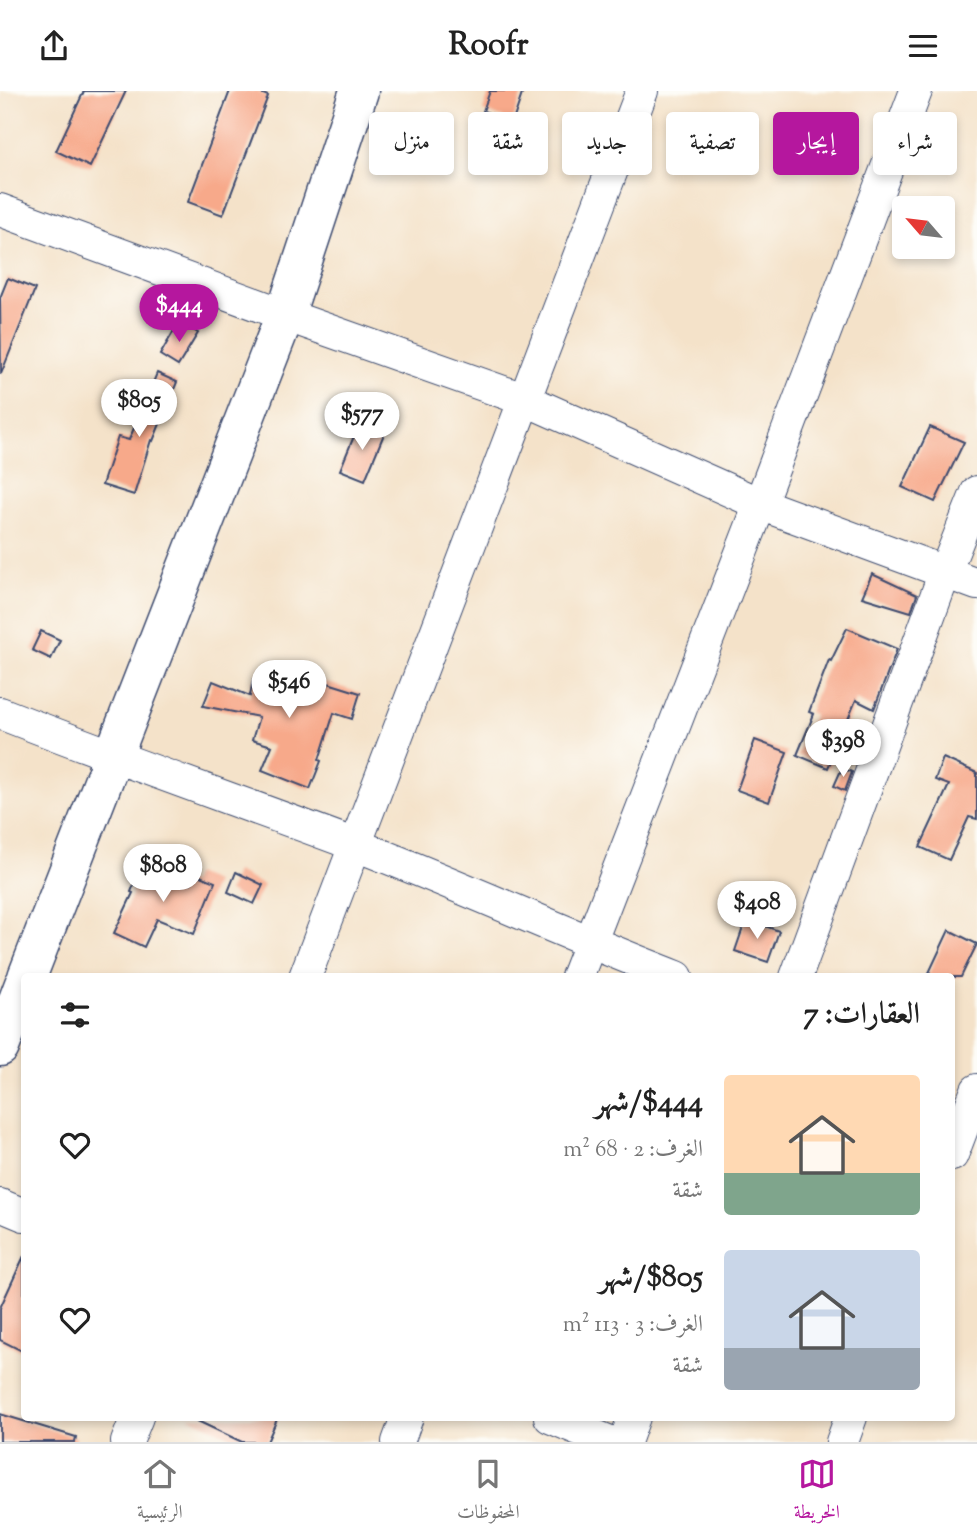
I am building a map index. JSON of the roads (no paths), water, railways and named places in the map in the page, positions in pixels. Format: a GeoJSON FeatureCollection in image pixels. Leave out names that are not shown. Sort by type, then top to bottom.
{"type":"FeatureCollection","features":[{"type":"Feature","properties":{"kind":"street"},"geometry":{"type":"LineString","coordinates":[[29,973],[285,315],[359,91]]}},
{"type":"Feature","properties":{"kind":"street"},"geometry":{"type":"LineString","coordinates":[[307,973],[642,91]]}},
{"type":"Feature","properties":{"kind":"street"},"geometry":{"type":"LineString","coordinates":[[579,973],[916,91]]}},
{"type":"Feature","properties":{"kind":"street"},"geometry":{"type":"LineString","coordinates":[[0,210],[526,400],[760,504],[977,584]]}},
{"type":"Feature","properties":{"kind":"street"},"geometry":{"type":"LineString","coordinates":[[797,973],[977,492]]}},
{"type":"Feature","properties":{"kind":"street"},"geometry":{"type":"LineString","coordinates":[[0,713],[355,845],[667,973]]}},
{"type":"Feature","properties":{"kind":"street"},"geometry":{"type":"LineString","coordinates":[[0,1047],[21,992]]}},
{"type":"Feature","properties":{"kind":"street"},"geometry":{"type":"LineString","coordinates":[[955,1082],[977,1090],[955,1147]]}},
{"type":"Feature","properties":{"kind":"street"},"geometry":{"type":"LineString","coordinates":[[0,1205],[21,1214]]}},
{"type":"Feature","properties":{"kind":"street"},"geometry":{"type":"LineString","coordinates":[[127,1442],[135,1421]]}},
{"type":"Feature","properties":{"kind":"street"},"geometry":{"type":"LineString","coordinates":[[398,1442],[406,1421]]}},
{"type":"Feature","properties":{"kind":"street"},"geometry":{"type":"LineString","coordinates":[[560,1421],[610,1442]]}},
{"type":"Feature","properties":{"kind":"street"},"geometry":{"type":"LineString","coordinates":[[625,1442],[633,1421]]}},
{"type":"Feature","properties":{"kind":"street"},"geometry":{"type":"LineString","coordinates":[[842,1442],[850,1421]]}}]}
